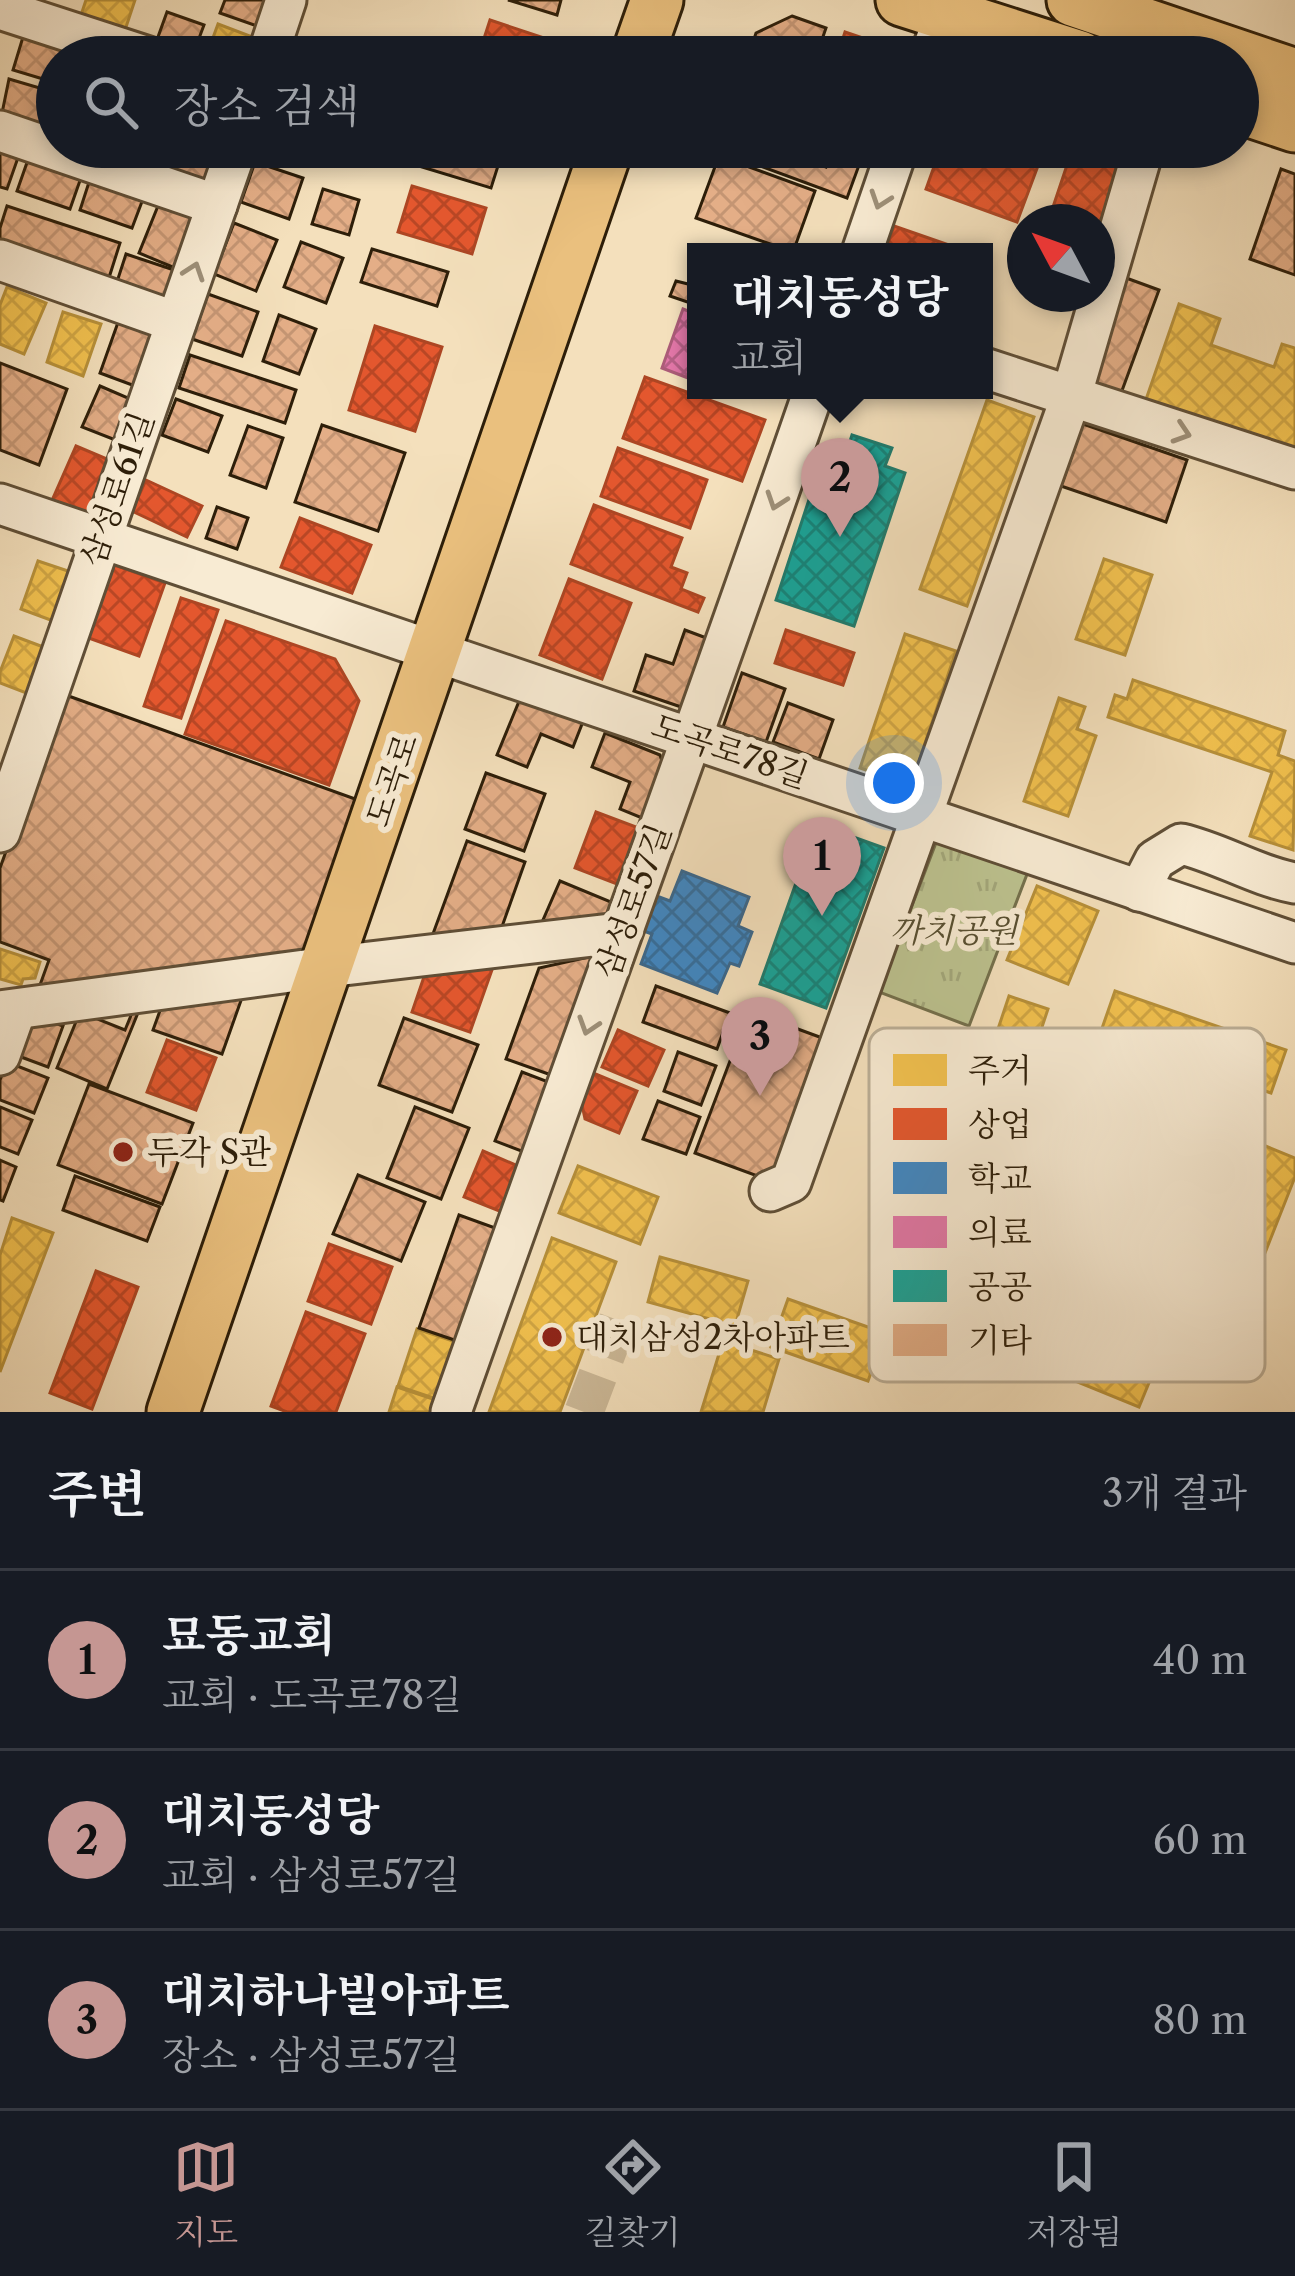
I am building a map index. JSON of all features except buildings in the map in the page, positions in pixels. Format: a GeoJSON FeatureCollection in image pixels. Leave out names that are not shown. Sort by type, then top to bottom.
{"type":"FeatureCollection","features":[{"type":"Feature","properties":{"kind":"main road"},"geometry":{"type":"LineString","coordinates":[[645,36],[657,0]]}},
{"type":"Feature","properties":{"kind":"main road"},"geometry":{"type":"LineString","coordinates":[[1073,0],[1180,36]]}},
{"type":"Feature","properties":{"kind":"main road"},"geometry":{"type":"LineString","coordinates":[[925,24],[981,36]]}},
{"type":"Feature","properties":{"kind":"main road"},"geometry":{"type":"LineString","coordinates":[[1259,63],[1295,75]]}},
{"type":"Feature","properties":{"kind":"main road"},"geometry":{"type":"LineString","coordinates":[[1259,114],[1295,125]]}},
{"type":"Feature","properties":{"kind":"main road","name":"도곡로"},"geometry":{"type":"LineString","coordinates":[[173,1412],[600,168]]}},
{"type":"Feature","properties":{"kind":"street"},"geometry":{"type":"LineString","coordinates":[[274,36],[286,0]]}},
{"type":"Feature","properties":{"kind":"street"},"geometry":{"type":"LineString","coordinates":[[0,9],[83,36]]}},
{"type":"Feature","properties":{"kind":"street"},"geometry":{"type":"LineString","coordinates":[[0,131],[36,143]]}},
{"type":"Feature","properties":{"kind":"street"},"geometry":{"type":"LineString","coordinates":[[108,168],[217,205]]}},
{"type":"Feature","properties":{"kind":"street","name":"삼성로61길"},"geometry":{"type":"LineString","coordinates":[[0,832],[230,168]]}},
{"type":"Feature","properties":{"kind":"street"},"geometry":{"type":"LineString","coordinates":[[865,243],[891,168]]}},
{"type":"Feature","properties":{"kind":"street"},"geometry":{"type":"LineString","coordinates":[[770,1191],[790,1182],[1071,397],[1138,168]]}},
{"type":"Feature","properties":{"kind":"street"},"geometry":{"type":"LineString","coordinates":[[0,260],[176,322]]}},
{"type":"Feature","properties":{"kind":"street"},"geometry":{"type":"LineString","coordinates":[[993,371],[1295,470]]}},
{"type":"Feature","properties":{"kind":"street","name":"삼성로57길"},"geometry":{"type":"LineString","coordinates":[[452,1412],[811,399]]}},
{"type":"Feature","properties":{"kind":"street","name":"도곡로78길"},"geometry":{"type":"LineString","coordinates":[[0,504],[1295,943]]}},
{"type":"Feature","properties":{"kind":"street"},"geometry":{"type":"LineString","coordinates":[[1139,890],[1156,860],[1181,844],[1216,852],[1295,883]]}},
{"type":"Feature","properties":{"kind":"street"},"geometry":{"type":"LineString","coordinates":[[0,1055],[8,1010],[619,934]]}},
{"type":"Feature","properties":{"kind":"green space","name":"까치공원"},"geometry":{"type":"Polygon","coordinates":[[[939,835],[1029,869],[969,1026],[879,992],[939,835]]]}},
{"type":"Feature","properties":{"kind":"tunnel"},"geometry":{"type":"LineString","coordinates":[[584,1412],[621,1314]]}},
{"type":"Feature","properties":{"kind":"place","name":"대치동성당"},"geometry":{"type":"Point","coordinates":[840,537]}},
{"type":"Feature","properties":{"kind":"place","name":"묘동교회"},"geometry":{"type":"Point","coordinates":[822,916]}},
{"type":"Feature","properties":{"kind":"place","name":"대치하나빌아파트"},"geometry":{"type":"Point","coordinates":[760,1096]}},
{"type":"Feature","properties":{"kind":"place","name":"두각 S관"},"geometry":{"type":"Point","coordinates":[123,1152]}},
{"type":"Feature","properties":{"kind":"place","name":"대치삼성2차아파트"},"geometry":{"type":"Point","coordinates":[552,1337]}}]}
